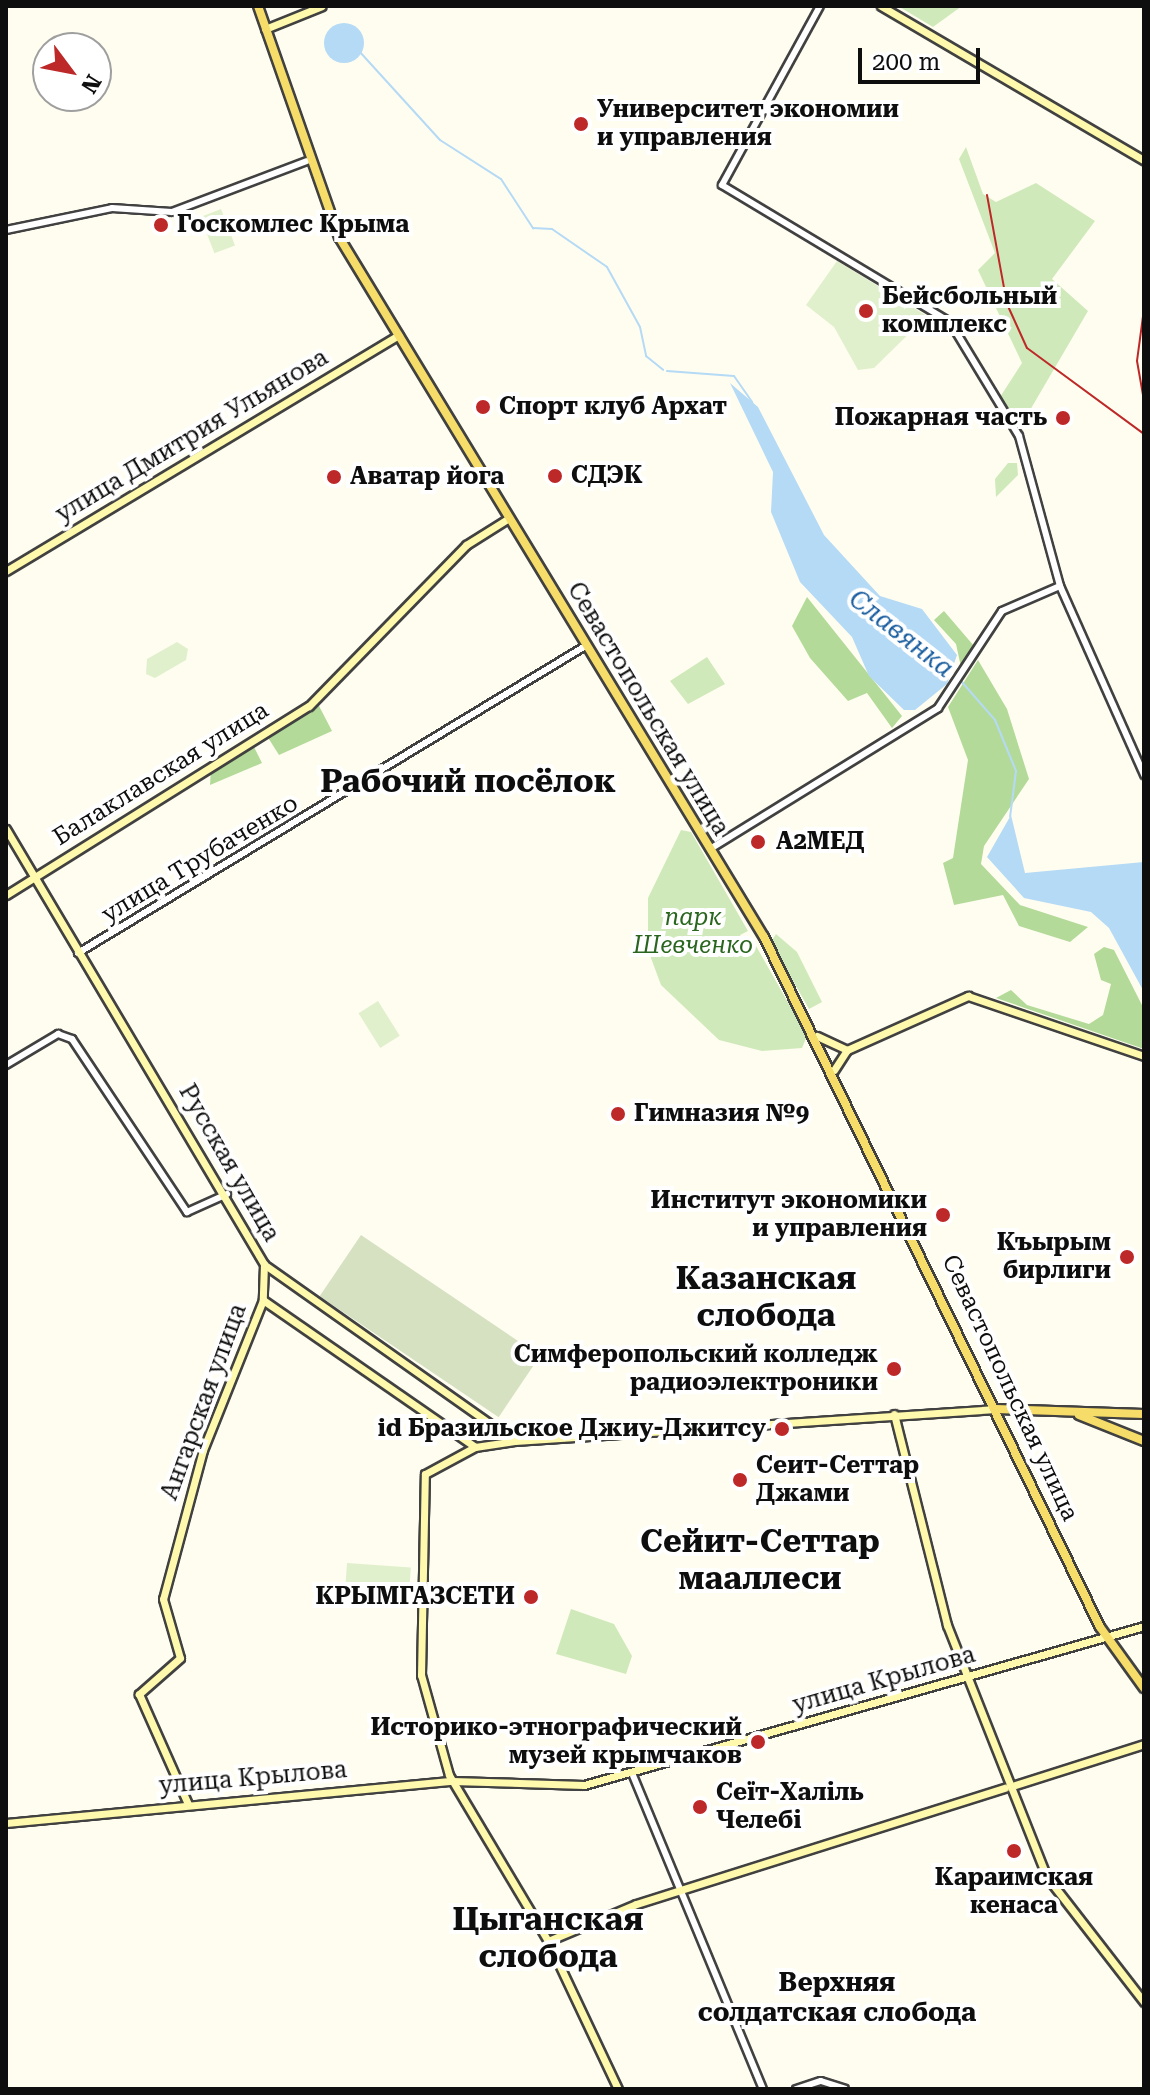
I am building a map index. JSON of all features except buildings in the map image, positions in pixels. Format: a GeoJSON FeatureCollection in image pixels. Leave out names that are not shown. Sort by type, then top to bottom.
{"type":"FeatureCollection","features":[{"type":"Feature","properties":{"kind":"main road","name":"Севастопольская улица"},"geometry":{"type":"LineString","coordinates":[[258,6],[307,161],[339,237],[710,849],[817,1036],[1107,1636],[1144,1688]]}},
{"type":"Feature","properties":{"kind":"main road"},"geometry":{"type":"LineString","coordinates":[[265,29],[322,6]]}},
{"type":"Feature","properties":{"kind":"main road"},"geometry":{"type":"LineString","coordinates":[[881,6],[1144,160]]}},
{"type":"Feature","properties":{"kind":"main road","name":"улица Дмитрия Ульянова"},"geometry":{"type":"LineString","coordinates":[[6,571],[398,335]]}},
{"type":"Feature","properties":{"kind":"main road","name":"Балаклавская улица"},"geometry":{"type":"LineString","coordinates":[[6,895],[309,706],[466,545],[509,518]]}},
{"type":"Feature","properties":{"kind":"main road","name":"Русская улица"},"geometry":{"type":"LineString","coordinates":[[6,829],[78,953],[227,1194],[264,1264],[262,1305]]}},
{"type":"Feature","properties":{"kind":"main road"},"geometry":{"type":"LineString","coordinates":[[834,1070],[847,1050],[968,996],[1144,1056]]}},
{"type":"Feature","properties":{"kind":"main road"},"geometry":{"type":"LineString","coordinates":[[817,1036],[847,1050]]}},
{"type":"Feature","properties":{"kind":"main road"},"geometry":{"type":"LineString","coordinates":[[264,1264],[276,1278],[515,1441]]}},
{"type":"Feature","properties":{"kind":"main road"},"geometry":{"type":"LineString","coordinates":[[265,1282],[276,1278]]}},
{"type":"Feature","properties":{"kind":"main road"},"geometry":{"type":"LineString","coordinates":[[262,1305],[475,1447]]}},
{"type":"Feature","properties":{"kind":"main road","name":"Ангарская улица"},"geometry":{"type":"LineString","coordinates":[[188,1804],[139,1694],[180,1658],[163,1599],[171,1564],[203,1450],[262,1305]]}},
{"type":"Feature","properties":{"kind":"main road"},"geometry":{"type":"LineString","coordinates":[[618,2089],[548,1941],[452,1781],[421,1675],[425,1474],[475,1447],[515,1441],[996,1409],[1144,1414]]}},
{"type":"Feature","properties":{"kind":"main road"},"geometry":{"type":"LineString","coordinates":[[1075,1413],[1144,1441]]}},
{"type":"Feature","properties":{"kind":"main road"},"geometry":{"type":"LineString","coordinates":[[1103,1426],[1104,1413]]}},
{"type":"Feature","properties":{"kind":"main road"},"geometry":{"type":"LineString","coordinates":[[894,1414],[929,1568],[967,1678],[1053,1889],[1144,2002]]}},
{"type":"Feature","properties":{"kind":"main road"},"geometry":{"type":"LineString","coordinates":[[492,1444],[497,1429]]}},
{"type":"Feature","properties":{"kind":"main road","name":"улица Крылова"},"geometry":{"type":"LineString","coordinates":[[6,1823],[452,1781],[569,1787],[632,1773],[1144,1626]]}},
{"type":"Feature","properties":{"kind":"main road"},"geometry":{"type":"LineString","coordinates":[[1015,1785],[1144,1744]]}},
{"type":"Feature","properties":{"kind":"main road"},"geometry":{"type":"LineString","coordinates":[[548,1941],[681,1889],[1005,1788]]}},
{"type":"Feature","properties":{"kind":"street"},"geometry":{"type":"LineString","coordinates":[[820,6],[722,185],[950,322],[1019,436],[1060,586],[1144,775]]}},
{"type":"Feature","properties":{"kind":"street"},"geometry":{"type":"LineString","coordinates":[[6,230],[112,208],[172,212],[307,161]]}},
{"type":"Feature","properties":{"kind":"street"},"geometry":{"type":"LineString","coordinates":[[710,849],[938,708],[1002,611],[1060,586]]}},
{"type":"Feature","properties":{"kind":"street","name":"улица Трубаченко"},"geometry":{"type":"LineString","coordinates":[[78,953],[587,645]]}},
{"type":"Feature","properties":{"kind":"street"},"geometry":{"type":"LineString","coordinates":[[6,1065],[58,1034],[72,1039],[187,1212],[227,1194]]}},
{"type":"Feature","properties":{"kind":"street"},"geometry":{"type":"LineString","coordinates":[[632,1773],[762,2089]]}},
{"type":"Feature","properties":{"kind":"street"},"geometry":{"type":"LineString","coordinates":[[796,2089],[821,2081],[845,2089]]}},
{"type":"Feature","properties":{"kind":"green space"},"geometry":{"type":"Polygon","coordinates":[[[898,6],[962,6],[933,27],[898,6]]]}},
{"type":"Feature","properties":{"kind":"green space"},"geometry":{"type":"Polygon","coordinates":[[[966,147],[983,194],[996,202],[1036,183],[1095,221],[1052,279],[1088,311],[1019,429],[1000,397],[1022,363],[978,270],[995,253],[959,159],[966,147]]]}},
{"type":"Feature","properties":{"kind":"green space"},"geometry":{"type":"Polygon","coordinates":[[[221,209],[235,245],[214,253],[200,217],[221,209]]]}},
{"type":"Feature","properties":{"kind":"green space","name":"Бейсбольный комплекс"},"geometry":{"type":"Polygon","coordinates":[[[837,261],[927,316],[874,368],[858,370],[834,327],[806,305],[837,261]]]}},
{"type":"Feature","properties":{"kind":"green space"},"geometry":{"type":"Polygon","coordinates":[[[1008,463],[1017,463],[1018,475],[996,497],[995,479],[1008,463]]]}},
{"type":"Feature","properties":{"kind":"green space"},"geometry":{"type":"Polygon","coordinates":[[[807,597],[902,716],[892,728],[867,693],[848,701],[810,658],[792,626],[807,597]]]}},
{"type":"Feature","properties":{"kind":"green space"},"geometry":{"type":"Polygon","coordinates":[[[944,611],[974,646],[961,667],[956,644],[934,620],[944,611]]]}},
{"type":"Feature","properties":{"kind":"green space"},"geometry":{"type":"Polygon","coordinates":[[[177,642],[188,649],[186,660],[155,678],[146,674],[147,659],[177,642]]]}},
{"type":"Feature","properties":{"kind":"green space"},"geometry":{"type":"Polygon","coordinates":[[[707,657],[725,684],[688,704],[670,681],[707,657]]]}},
{"type":"Feature","properties":{"kind":"green space"},"geometry":{"type":"Polygon","coordinates":[[[978,660],[1007,709],[1029,779],[984,846],[981,864],[1020,905],[1088,927],[1070,942],[1019,926],[1003,895],[954,905],[943,863],[953,858],[968,760],[948,707],[978,660]]]}},
{"type":"Feature","properties":{"kind":"green space"},"geometry":{"type":"Polygon","coordinates":[[[318,704],[332,731],[279,755],[267,736],[318,704]]]}},
{"type":"Feature","properties":{"kind":"green space"},"geometry":{"type":"Polygon","coordinates":[[[252,743],[262,763],[210,785],[211,770],[252,743]]]}},
{"type":"Feature","properties":{"kind":"green space","name":"парк Шевченко"},"geometry":{"type":"Polygon","coordinates":[[[681,830],[691,832],[748,931],[740,935],[748,950],[756,946],[807,1036],[802,1048],[762,1051],[719,1040],[661,985],[648,950],[648,898],[681,830]]]}},
{"type":"Feature","properties":{"kind":"green space"},"geometry":{"type":"Polygon","coordinates":[[[776,934],[797,952],[822,1002],[809,1009],[771,942],[776,934]]]}},
{"type":"Feature","properties":{"kind":"green space"},"geometry":{"type":"Polygon","coordinates":[[[1104,947],[1114,950],[1144,1009],[1144,1049],[996,998],[1011,990],[1027,1005],[1089,1024],[1103,1015],[1111,984],[1101,980],[1094,954],[1104,947]]]}},
{"type":"Feature","properties":{"kind":"green space"},"geometry":{"type":"Polygon","coordinates":[[[378,1001],[400,1036],[380,1048],[358,1013],[378,1001]]]}},
{"type":"Feature","properties":{"kind":"green space"},"geometry":{"type":"Polygon","coordinates":[[[361,1235],[540,1356],[499,1417],[320,1296],[361,1235]]]}},
{"type":"Feature","properties":{"kind":"green space"},"geometry":{"type":"Polygon","coordinates":[[[347,1563],[411,1567],[410,1586],[346,1582],[347,1563]]]}},
{"type":"Feature","properties":{"kind":"green space"},"geometry":{"type":"Polygon","coordinates":[[[571,1609],[614,1624],[632,1656],[626,1674],[556,1654],[571,1609]]]}},
{"type":"Feature","properties":{"kind":"water"},"geometry":{"type":"Polygon","coordinates":[[[344,23],[358,29],[364,43],[358,57],[344,63],[330,57],[324,43],[330,29],[344,23]]]}},
{"type":"Feature","properties":{"kind":"water"},"geometry":{"type":"Polygon","coordinates":[[[730,383],[758,407],[824,535],[880,596],[922,609],[957,655],[947,684],[915,710],[904,710],[869,676],[852,637],[800,582],[771,512],[773,472],[730,383]]]}},
{"type":"Feature","properties":{"kind":"water"},"geometry":{"type":"Polygon","coordinates":[[[1011,815],[1025,873],[1144,862],[1144,992],[1109,928],[1091,912],[1024,898],[987,857],[1011,815]]]}},
{"type":"Feature","properties":{"kind":"waterway","name":"Славянка"},"geometry":{"type":"LineString","coordinates":[[359,51],[440,140],[501,179],[533,228],[552,229],[607,267],[640,327],[646,356],[663,370]]}},
{"type":"Feature","properties":{"kind":"waterway","name":"Славянка"},"geometry":{"type":"LineString","coordinates":[[667,371],[734,376],[752,402]]}},
{"type":"Feature","properties":{"kind":"waterway","name":"Славянка"},"geometry":{"type":"LineString","coordinates":[[961,681],[995,720],[1016,771],[1010,817]]}},
{"type":"Feature","properties":{"kind":"railway"},"geometry":{"type":"LineString","coordinates":[[987,195],[1007,304],[1027,348],[1144,434]]}},
{"type":"Feature","properties":{"kind":"railway"},"geometry":{"type":"LineString","coordinates":[[1144,309],[1137,361],[1144,400]]}},
{"type":"Feature","properties":{"kind":"place","name":"Университет экономии и управления"},"geometry":{"type":"Point","coordinates":[581,124]}},
{"type":"Feature","properties":{"kind":"place","name":"Госкомлес Крыма"},"geometry":{"type":"Point","coordinates":[161,225]}},
{"type":"Feature","properties":{"kind":"place","name":"Бейсбольный комплекс"},"geometry":{"type":"Point","coordinates":[866,311]}},
{"type":"Feature","properties":{"kind":"place","name":"Спорт клуб Архат"},"geometry":{"type":"Point","coordinates":[483,407]}},
{"type":"Feature","properties":{"kind":"place","name":"Пожарная часть"},"geometry":{"type":"Point","coordinates":[1063,418]}},
{"type":"Feature","properties":{"kind":"place","name":"СДЭК"},"geometry":{"type":"Point","coordinates":[555,476]}},
{"type":"Feature","properties":{"kind":"place","name":"Аватар йога"},"geometry":{"type":"Point","coordinates":[334,477]}},
{"type":"Feature","properties":{"kind":"place","name":"А2МЕД"},"geometry":{"type":"Point","coordinates":[758,842]}},
{"type":"Feature","properties":{"kind":"place","name":"Гимназия №9"},"geometry":{"type":"Point","coordinates":[618,1114]}},
{"type":"Feature","properties":{"kind":"place","name":"Институт экономики и управления"},"geometry":{"type":"Point","coordinates":[943,1215]}},
{"type":"Feature","properties":{"kind":"place","name":"Къырым бирлиги"},"geometry":{"type":"Point","coordinates":[1127,1257]}},
{"type":"Feature","properties":{"kind":"place","name":"Симферопольский колледж радиоэлектроники"},"geometry":{"type":"Point","coordinates":[894,1369]}},
{"type":"Feature","properties":{"kind":"place","name":"id Бразильское Джиу-Джитсу"},"geometry":{"type":"Point","coordinates":[782,1429]}},
{"type":"Feature","properties":{"kind":"place","name":"Сеит-Сеттар Джами"},"geometry":{"type":"Point","coordinates":[740,1480]}},
{"type":"Feature","properties":{"kind":"place","name":"КРЫМГАЗСЕТИ"},"geometry":{"type":"Point","coordinates":[531,1597]}},
{"type":"Feature","properties":{"kind":"place","name":"Историко-этнографический музей крымчаков"},"geometry":{"type":"Point","coordinates":[758,1742]}},
{"type":"Feature","properties":{"kind":"place","name":"Сеїт-Халіль Челебі"},"geometry":{"type":"Point","coordinates":[700,1807]}},
{"type":"Feature","properties":{"kind":"place","name":"Караимская кенаса"},"geometry":{"type":"Point","coordinates":[1014,1851]}},
{"type":"Feature","properties":{"kind":"district","name":"Рабочий посёлок"},"geometry":{"type":"Point","coordinates":[468,781]}},
{"type":"Feature","properties":{"kind":"district","name":"Казанская слобода"},"geometry":{"type":"Point","coordinates":[766,1298]}},
{"type":"Feature","properties":{"kind":"district","name":"Сейит-Сеттар мааллеси"},"geometry":{"type":"Point","coordinates":[760,1560]}},
{"type":"Feature","properties":{"kind":"district","name":"Цыганская слобода"},"geometry":{"type":"Point","coordinates":[548,1938]}},
{"type":"Feature","properties":{"kind":"district","name":"Верхняя солдатская слобода"},"geometry":{"type":"Point","coordinates":[837,1998]}}]}
